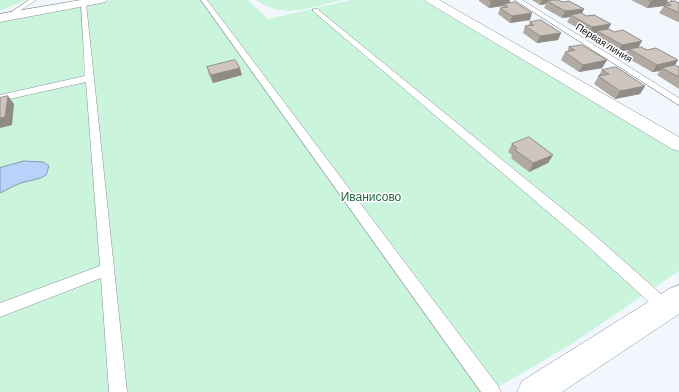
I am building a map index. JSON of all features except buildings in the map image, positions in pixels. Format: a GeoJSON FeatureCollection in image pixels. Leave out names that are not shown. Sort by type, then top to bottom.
{"type":"FeatureCollection","features":[{"type":"Feature","properties":{"kind":"street"},"geometry":{"type":"LineString","coordinates":[[4,17],[101,0]]}},
{"type":"Feature","properties":{"kind":"street"},"geometry":{"type":"LineString","coordinates":[[431,0],[679,145]]}},
{"type":"Feature","properties":{"kind":"street"},"geometry":{"type":"LineString","coordinates":[[533,392],[672,302]]}},
{"type":"Feature","properties":{"kind":"lane"},"geometry":{"type":"LineString","coordinates":[[4,17],[33,0]]}},
{"type":"Feature","properties":{"kind":"lane"},"geometry":{"type":"LineString","coordinates":[[204,0],[492,392]]}},
{"type":"Feature","properties":{"kind":"lane","name":"Первая линия"},"geometry":{"type":"LineString","coordinates":[[518,0],[679,102]]}},
{"type":"Feature","properties":{"kind":"lane"},"geometry":{"type":"LineString","coordinates":[[674,0],[679,2]]}},
{"type":"Feature","properties":{"kind":"lane"},"geometry":{"type":"LineString","coordinates":[[83,3],[118,392]]}},
{"type":"Feature","properties":{"kind":"lane"},"geometry":{"type":"LineString","coordinates":[[315,10],[587,237],[672,302]]}},
{"type":"Feature","properties":{"kind":"lane"},"geometry":{"type":"LineString","coordinates":[[0,98],[90,78]]}},
{"type":"Feature","properties":{"kind":"lane"},"geometry":{"type":"LineString","coordinates":[[0,310],[108,269]]}},
{"type":"Feature","properties":{"kind":"green space"},"geometry":{"type":"Polygon","coordinates":[[[0,0],[26,0],[0,11],[0,0]]]}},
{"type":"Feature","properties":{"kind":"green space","name":"Иванисово"},"geometry":{"type":"Polygon","coordinates":[[[111,0],[248,0],[268,19],[351,0],[422,0],[679,152],[679,271],[570,345],[492,392],[0,392],[0,21],[111,0]]]}},
{"type":"Feature","properties":{"kind":"green space"},"geometry":{"type":"Polygon","coordinates":[[[256,0],[342,0],[309,8],[287,11],[266,6],[256,0]]]}},
{"type":"Feature","properties":{"kind":"water"},"geometry":{"type":"Polygon","coordinates":[[[24,161],[43,162],[49,166],[46,175],[18,184],[0,193],[0,168],[24,161]]]}}]}
